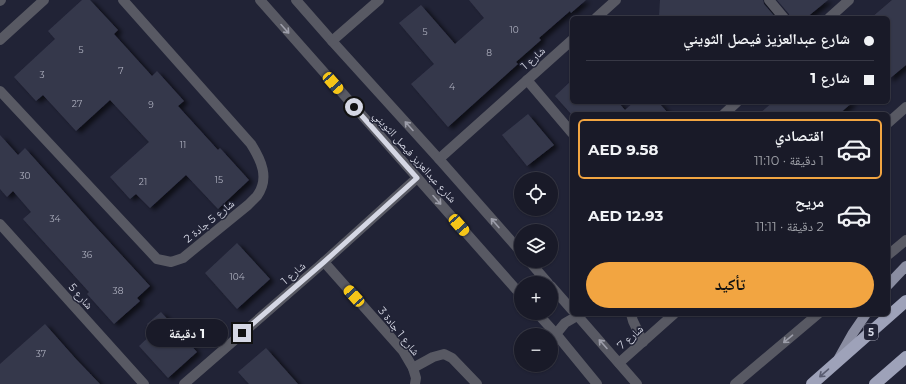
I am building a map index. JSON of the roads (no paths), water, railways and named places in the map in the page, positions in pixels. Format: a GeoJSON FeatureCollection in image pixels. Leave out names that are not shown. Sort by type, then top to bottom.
{"type":"FeatureCollection","features":[{"type":"Feature","properties":{"kind":"highway","name":"5"},"geometry":{"type":"LineString","coordinates":[[890,315],[906,301]]}},
{"type":"Feature","properties":{"kind":"highway","name":"5"},"geometry":{"type":"LineString","coordinates":[[812,384],[889,316]]}},
{"type":"Feature","properties":{"kind":"highway"},"geometry":{"type":"LineString","coordinates":[[875,384],[904,359]]}},
{"type":"Feature","properties":{"kind":"main road"},"geometry":{"type":"LineString","coordinates":[[890,283],[906,266]]}},
{"type":"Feature","properties":{"kind":"main road"},"geometry":{"type":"LineString","coordinates":[[836,362],[865,316]]}},
{"type":"Feature","properties":{"kind":"street"},"geometry":{"type":"LineString","coordinates":[[0,40],[44,0]]}},
{"type":"Feature","properties":{"kind":"street","name":"شارع 5 جادة 2"},"geometry":{"type":"LineString","coordinates":[[0,91],[157,259],[171,262],[183,258],[248,205],[257,195],[263,180],[262,164],[251,144],[123,0]]}},
{"type":"Feature","properties":{"kind":"street","name":"شارع عبدالعزيز فيصل الثويني"},"geometry":{"type":"LineString","coordinates":[[260,0],[514,287]]}},
{"type":"Feature","properties":{"kind":"street","name":"شارع عبدالعزيز فيصل الثويني"},"geometry":{"type":"LineString","coordinates":[[296,0],[514,244]]}},
{"type":"Feature","properties":{"kind":"street"},"geometry":{"type":"LineString","coordinates":[[332,41],[379,0]]}},
{"type":"Feature","properties":{"kind":"street"},"geometry":{"type":"LineString","coordinates":[[598,16],[616,0]]}},
{"type":"Feature","properties":{"kind":"street"},"geometry":{"type":"LineString","coordinates":[[768,0],[782,16]]}},
{"type":"Feature","properties":{"kind":"street"},"geometry":{"type":"LineString","coordinates":[[831,16],[848,0]]}},
{"type":"Feature","properties":{"kind":"street","name":"شارع 1"},"geometry":{"type":"LineString","coordinates":[[439,159],[570,42]]}},
{"type":"Feature","properties":{"kind":"street"},"geometry":{"type":"LineString","coordinates":[[527,80],[570,131]]}},
{"type":"Feature","properties":{"kind":"street"},"geometry":{"type":"LineString","coordinates":[[726,112],[735,104]]}},
{"type":"Feature","properties":{"kind":"street"},"geometry":{"type":"LineString","coordinates":[[890,122],[906,107]]}},
{"type":"Feature","properties":{"kind":"street","name":"شارع 1"},"geometry":{"type":"LineString","coordinates":[[184,384],[324,262],[417,178]]}},
{"type":"Feature","properties":{"kind":"street","name":"شارع 5"},"geometry":{"type":"LineString","coordinates":[[0,224],[144,384]]}},
{"type":"Feature","properties":{"kind":"street"},"geometry":{"type":"LineString","coordinates":[[890,253],[906,240]]}},
{"type":"Feature","properties":{"kind":"street","name":"شارع 1 جادة 3"},"geometry":{"type":"LineString","coordinates":[[324,262],[403,351],[413,368],[416,378],[415,384]]}},
{"type":"Feature","properties":{"kind":"street"},"geometry":{"type":"LineString","coordinates":[[535,268],[542,276]]}},
{"type":"Feature","properties":{"kind":"street"},"geometry":{"type":"LineString","coordinates":[[558,294],[570,307]]}},
{"type":"Feature","properties":{"kind":"street"},"geometry":{"type":"LineString","coordinates":[[558,332],[572,316]]}},
{"type":"Feature","properties":{"kind":"street"},"geometry":{"type":"LineString","coordinates":[[578,316],[637,384]]}},
{"type":"Feature","properties":{"kind":"street"},"geometry":{"type":"LineString","coordinates":[[632,316],[633,321],[643,342]]}},
{"type":"Feature","properties":{"kind":"street","name":"شارع 7"},"geometry":{"type":"LineString","coordinates":[[619,363],[672,316]]}},
{"type":"Feature","properties":{"kind":"street"},"geometry":{"type":"LineString","coordinates":[[735,384],[816,316]]}},
{"type":"Feature","properties":{"kind":"street"},"geometry":{"type":"LineString","coordinates":[[543,320],[551,328]]}},
{"type":"Feature","properties":{"kind":"street"},"geometry":{"type":"LineString","coordinates":[[558,336],[596,384]]}},
{"type":"Feature","properties":{"kind":"street"},"geometry":{"type":"LineString","coordinates":[[413,368],[433,357],[444,354],[452,358],[477,384]]}}]}
